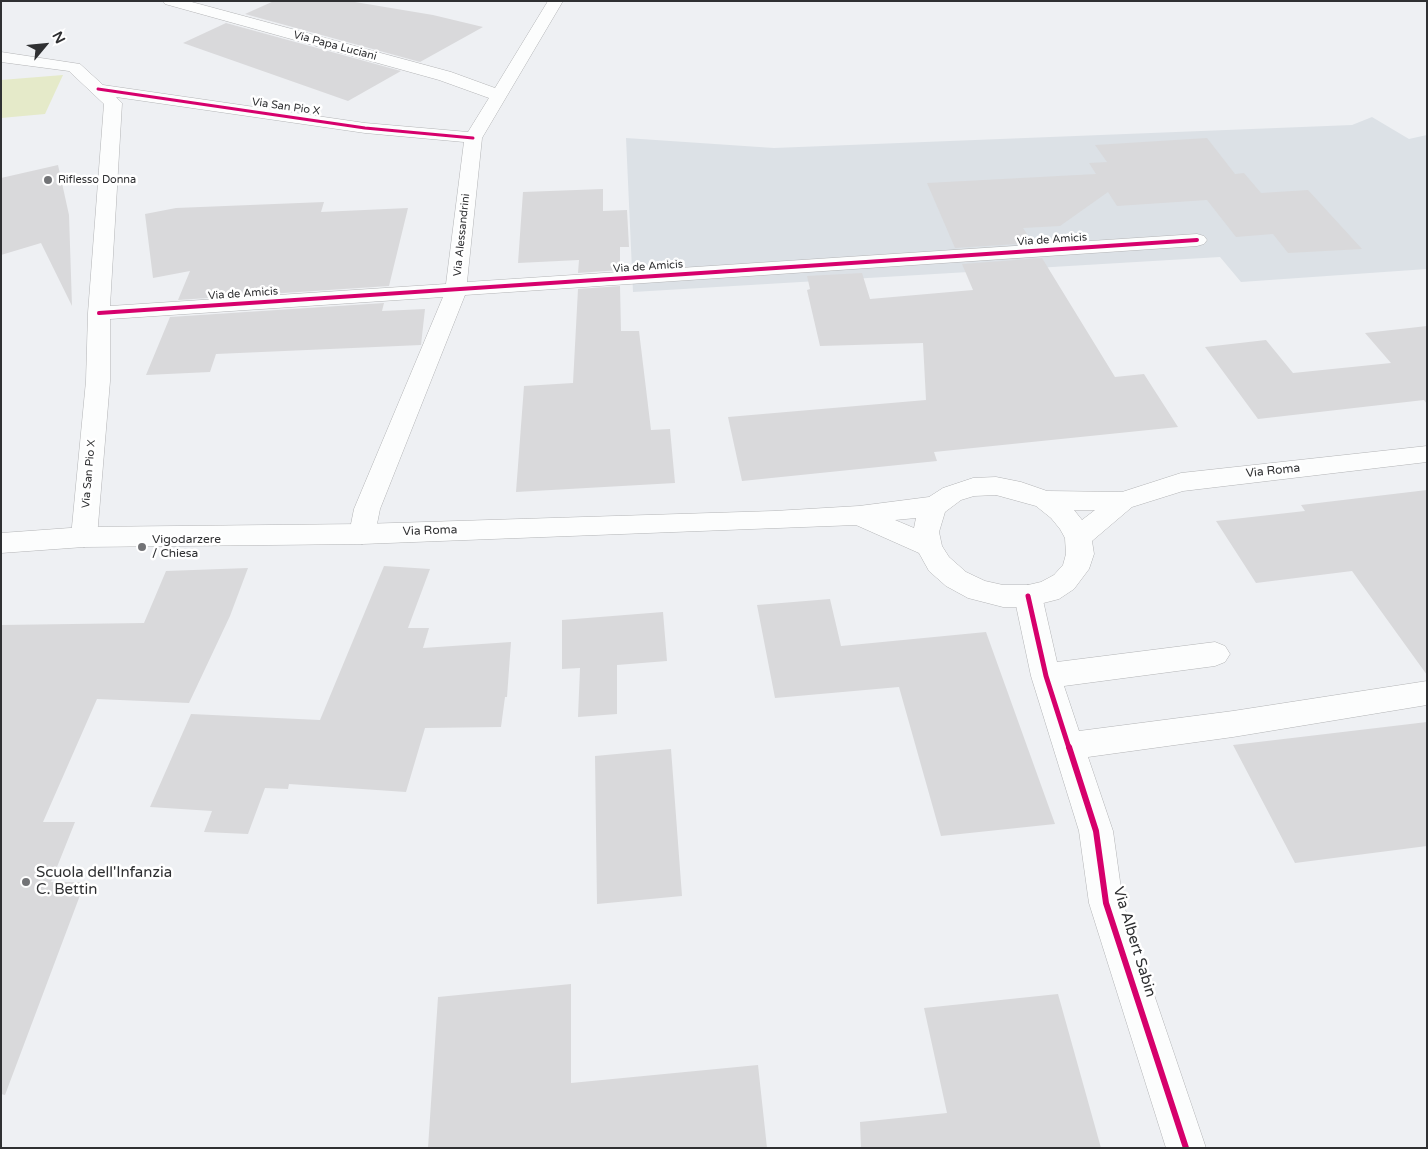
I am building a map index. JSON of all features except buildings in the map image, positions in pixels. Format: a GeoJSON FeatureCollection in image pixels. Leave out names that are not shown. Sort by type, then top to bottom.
{"type":"FeatureCollection","features":[{"type":"Feature","properties":{"kind":"street","name":"Via Papa Luciani"},"geometry":{"type":"LineString","coordinates":[[170,1],[445,76],[498,95]]}},
{"type":"Feature","properties":{"kind":"street","name":"Via Alessandrini"},"geometry":{"type":"LineString","coordinates":[[362,534],[367,509],[456,290],[473,138],[556,1]]}},
{"type":"Feature","properties":{"kind":"street","name":"Via San Pio X"},"geometry":{"type":"LineString","coordinates":[[1,57],[74,67],[113,103],[99,313],[98,381],[84,537]]}},
{"type":"Feature","properties":{"kind":"street","name":"Via San Pio X"},"geometry":{"type":"LineString","coordinates":[[98,89],[365,128],[473,138]]}},
{"type":"Feature","properties":{"kind":"street","name":"Via de Amicis"},"geometry":{"type":"LineString","coordinates":[[99,313],[1197,240]]}},
{"type":"Feature","properties":{"kind":"street","name":"Via Roma"},"geometry":{"type":"LineString","coordinates":[[1044,500],[1123,501],[1181,482],[1427,454]]}},
{"type":"Feature","properties":{"kind":"street","name":"Via Roma"},"geometry":{"type":"LineString","coordinates":[[1,543],[84,537],[362,534],[859,516],[936,506],[952,494],[973,487],[988,486],[1021,490],[1044,500],[1060,511],[1078,538],[1123,501]]}},
{"type":"Feature","properties":{"kind":"street"},"geometry":{"type":"LineString","coordinates":[[936,506],[928,525],[929,546],[945,569],[956,579],[978,590],[1003,596],[1028,596],[1049,591],[1064,582],[1075,569],[1080,554],[1078,538]]}},
{"type":"Feature","properties":{"kind":"street","name":"Via Roma"},"geometry":{"type":"LineString","coordinates":[[859,516],[929,546]]}},
{"type":"Feature","properties":{"kind":"street","name":"Via Albert Sabin"},"geometry":{"type":"LineString","coordinates":[[1028,596],[1030,617],[1046,676],[1096,831],[1106,903],[1186,1148]]}},
{"type":"Feature","properties":{"kind":"street"},"geometry":{"type":"LineString","coordinates":[[1046,676],[1215,654]]}},
{"type":"Feature","properties":{"kind":"street"},"geometry":{"type":"LineString","coordinates":[[1070,746],[1233,724],[1427,693]]}},
{"type":"Feature","properties":{"kind":"shaded area"},"geometry":{"type":"Polygon","coordinates":[[[1372,117],[1409,139],[1427,135],[1427,269],[1241,282],[1220,257],[633,292],[626,138],[774,148],[1352,125],[1372,117]]]}},
{"type":"Feature","properties":{"kind":"green space"},"geometry":{"type":"Polygon","coordinates":[[[63,75],[45,114],[1,118],[1,80],[63,75]]]}},
{"type":"Feature","properties":{"kind":"cycle path"},"geometry":{"type":"LineString","coordinates":[[98,89],[365,128],[473,138]]}},
{"type":"Feature","properties":{"kind":"cycle path"},"geometry":{"type":"LineString","coordinates":[[99,313],[1197,240]]}},
{"type":"Feature","properties":{"kind":"cycle path"},"geometry":{"type":"LineString","coordinates":[[1028,596],[1031,617],[1046,676],[1096,831],[1106,903],[1186,1148]]}},
{"type":"Feature","properties":{"kind":"place","name":"Riflesso Donna"},"geometry":{"type":"Point","coordinates":[48,180]}},
{"type":"Feature","properties":{"kind":"place","name":"Vigodarzere / Chiesa"},"geometry":{"type":"Point","coordinates":[142,547]}},
{"type":"Feature","properties":{"kind":"place","name":"Scuola dell'Infanzia C. Bettin"},"geometry":{"type":"Point","coordinates":[26,882]}}]}
